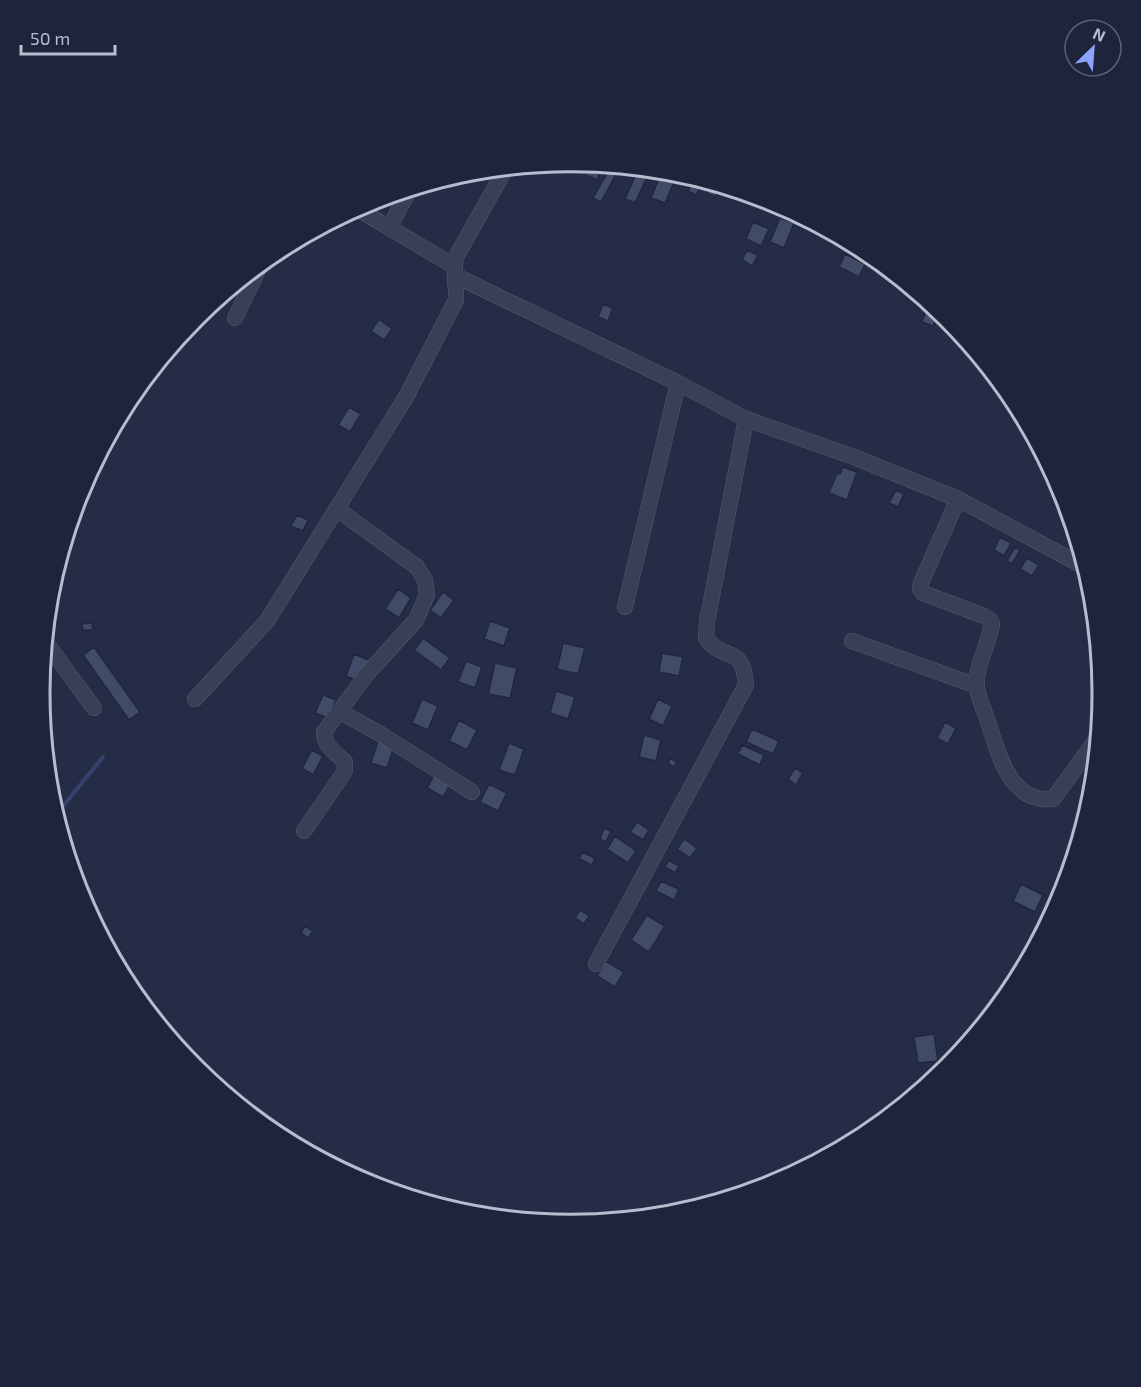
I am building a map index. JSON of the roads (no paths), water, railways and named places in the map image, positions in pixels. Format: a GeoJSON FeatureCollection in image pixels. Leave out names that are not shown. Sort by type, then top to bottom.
{"type":"FeatureCollection","features":[{"type":"Feature","properties":{"kind":"street"},"geometry":{"type":"LineString","coordinates":[[195,699],[267,621],[406,397],[456,300],[456,257],[501,177]]}},
{"type":"Feature","properties":{"kind":"street"},"geometry":{"type":"LineString","coordinates":[[389,228],[404,200]]}},
{"type":"Feature","properties":{"kind":"street"},"geometry":{"type":"LineString","coordinates":[[366,214],[455,271],[746,419],[854,457],[957,499],[1075,561]]}},
{"type":"Feature","properties":{"kind":"street"},"geometry":{"type":"LineString","coordinates":[[235,318],[253,280]]}},
{"type":"Feature","properties":{"kind":"street"},"geometry":{"type":"LineString","coordinates":[[625,607],[678,383]]}},
{"type":"Feature","properties":{"kind":"street"},"geometry":{"type":"LineString","coordinates":[[596,963],[746,685],[745,667],[739,659],[712,646],[706,638],[707,622],[746,419]]}},
{"type":"Feature","properties":{"kind":"street"},"geometry":{"type":"LineString","coordinates":[[957,499],[920,589],[923,593],[989,619],[992,624],[980,665],[977,686],[1004,769],[1018,788],[1031,796],[1042,800],[1053,799],[1088,751]]}},
{"type":"Feature","properties":{"kind":"street"},"geometry":{"type":"LineString","coordinates":[[304,831],[345,771],[345,762],[330,748],[324,739],[324,732],[368,674],[416,620],[427,596],[425,580],[417,567],[337,509]]}},
{"type":"Feature","properties":{"kind":"street"},"geometry":{"type":"LineString","coordinates":[[852,641],[977,686]]}},
{"type":"Feature","properties":{"kind":"street"},"geometry":{"type":"LineString","coordinates":[[52,651],[94,708]]}},
{"type":"Feature","properties":{"kind":"street"},"geometry":{"type":"LineString","coordinates":[[339,711],[382,735],[472,792]]}},
{"type":"Feature","properties":{"kind":"waterway"},"geometry":{"type":"LineString","coordinates":[[62,807],[103,757]]}}]}
